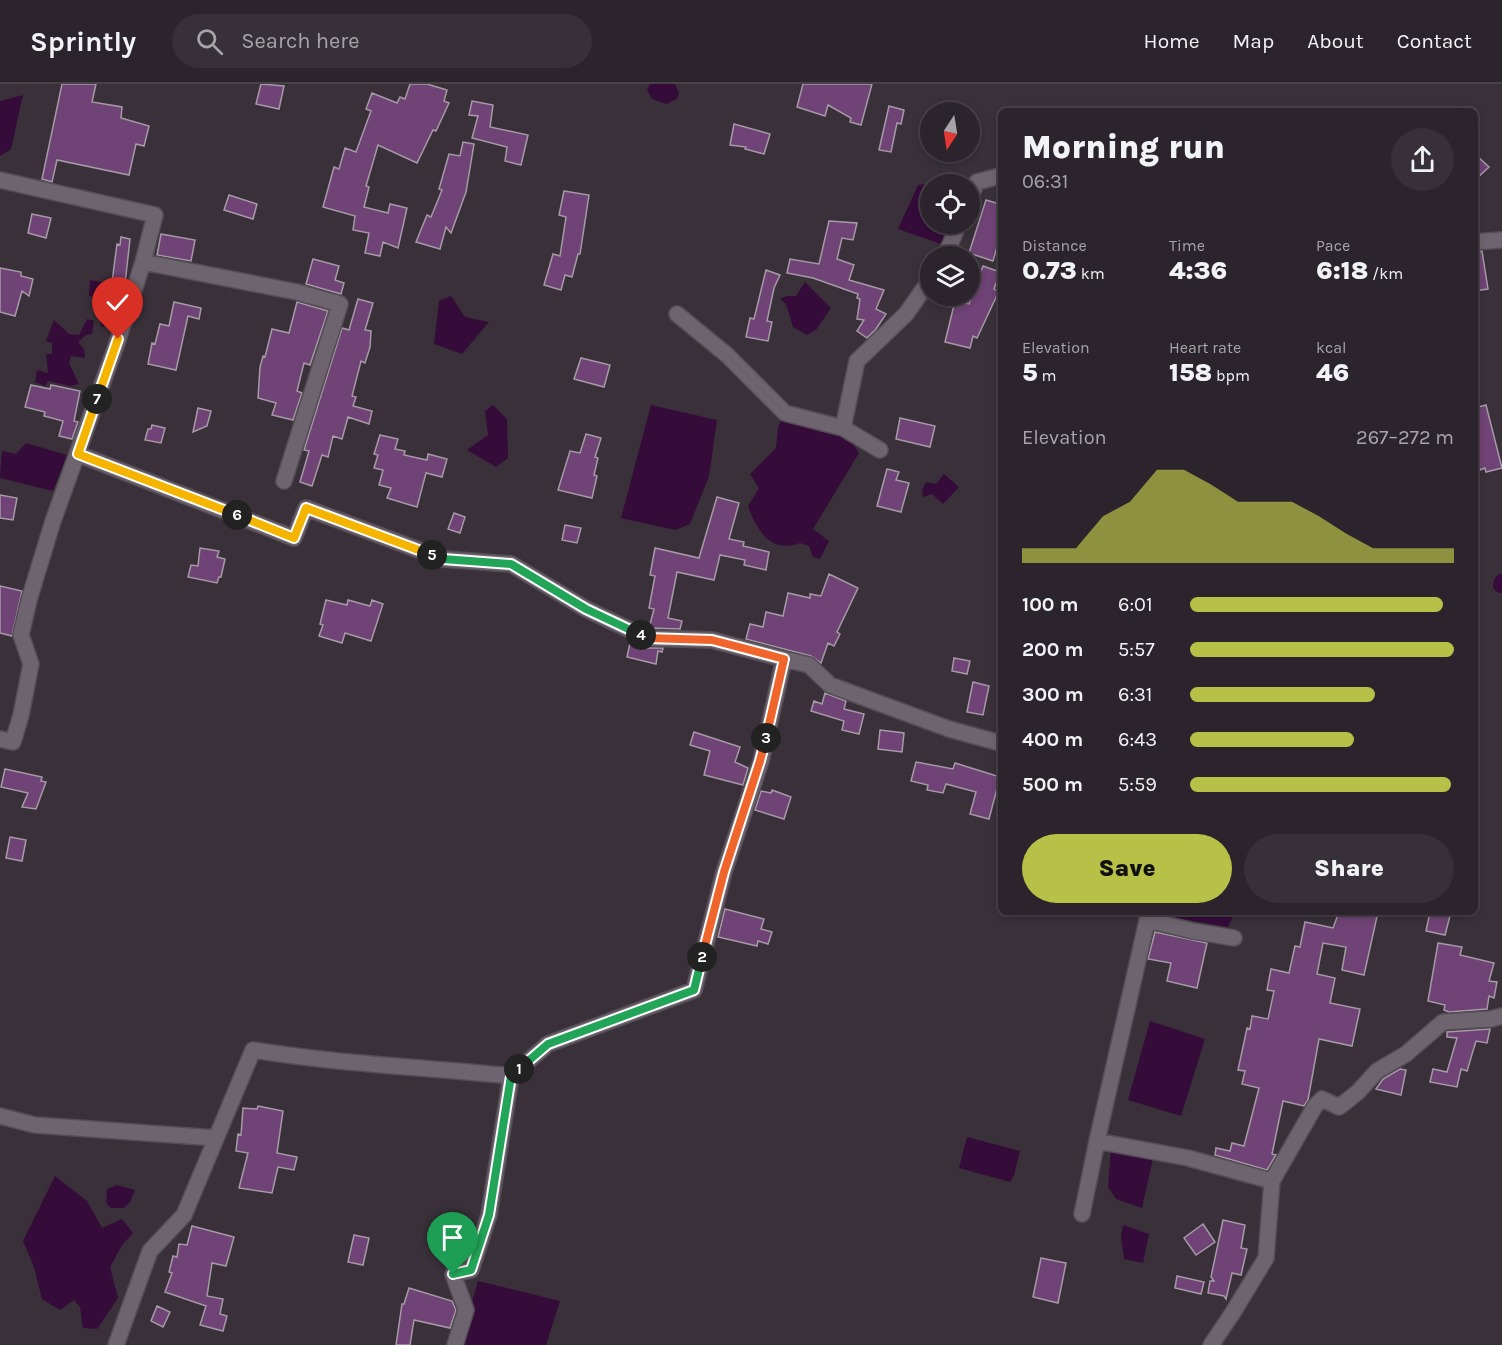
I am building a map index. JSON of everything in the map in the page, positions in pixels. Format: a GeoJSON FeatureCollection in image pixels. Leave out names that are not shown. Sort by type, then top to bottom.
{"type":"FeatureCollection","features":[{"type":"Feature","properties":{"kind":"street"},"geometry":{"type":"LineString","coordinates":[[980,181],[998,177]]}},
{"type":"Feature","properties":{"kind":"street"},"geometry":{"type":"LineString","coordinates":[[0,180],[155,215],[143,262],[78,454],[53,520],[21,635],[32,664],[21,715],[13,742],[0,739]]}},
{"type":"Feature","properties":{"kind":"street"},"geometry":{"type":"LineString","coordinates":[[1478,242],[1502,240]]}},
{"type":"Feature","properties":{"kind":"street"},"geometry":{"type":"LineString","coordinates":[[143,262],[297,292],[340,304],[284,481]]}},
{"type":"Feature","properties":{"kind":"street"},"geometry":{"type":"LineString","coordinates":[[843,428],[858,361],[906,314],[920,294]]}},
{"type":"Feature","properties":{"kind":"street"},"geometry":{"type":"LineString","coordinates":[[677,314],[727,355],[785,413],[843,428],[880,450]]}},
{"type":"Feature","properties":{"kind":"street"},"geometry":{"type":"LineString","coordinates":[[78,454],[294,538],[306,508],[443,559],[511,564],[586,609],[647,638],[712,640],[809,665],[830,685],[949,729],[998,742]]}},
{"type":"Feature","properties":{"kind":"street"},"geometry":{"type":"LineString","coordinates":[[455,1345],[466,1310],[453,1274],[471,1270],[489,1215],[511,1076],[548,1044],[694,990],[724,872],[760,761],[784,659]]}},
{"type":"Feature","properties":{"kind":"street"},"geometry":{"type":"LineString","coordinates":[[1082,1214],[1148,916],[1193,931],[1234,938]]}},
{"type":"Feature","properties":{"kind":"street"},"geometry":{"type":"LineString","coordinates":[[1210,1345],[1266,1258],[1272,1181],[1315,1106],[1323,1098],[1339,1107],[1358,1092],[1377,1071],[1406,1054],[1443,1022],[1491,1019],[1502,1016]]}},
{"type":"Feature","properties":{"kind":"street"},"geometry":{"type":"LineString","coordinates":[[116,1345],[150,1251],[184,1215],[253,1050],[309,1060],[426,1067],[511,1076]]}},
{"type":"Feature","properties":{"kind":"street"},"geometry":{"type":"LineString","coordinates":[[0,1116],[35,1125],[216,1138]]}},
{"type":"Feature","properties":{"kind":"street"},"geometry":{"type":"LineString","coordinates":[[1097,1141],[1188,1158],[1272,1181]]}},
{"type":"Feature","properties":{"kind":"shaded area"},"geometry":{"type":"Polygon","coordinates":[[[650,84],[675,84],[679,93],[677,99],[666,104],[652,99],[647,90],[650,84]]]}},
{"type":"Feature","properties":{"kind":"shaded area"},"geometry":{"type":"Polygon","coordinates":[[[23,95],[11,149],[0,156],[0,101],[23,95]]]}},
{"type":"Feature","properties":{"kind":"shaded area"},"geometry":{"type":"Polygon","coordinates":[[[920,185],[920,234],[948,234],[941,244],[898,229],[920,185]]]}},
{"type":"Feature","properties":{"kind":"shaded area"},"geometry":{"type":"Polygon","coordinates":[[[90,280],[124,286],[114,325],[102,327],[94,307],[100,306],[101,298],[89,296],[90,280]]]}},
{"type":"Feature","properties":{"kind":"shaded area"},"geometry":{"type":"Polygon","coordinates":[[[805,282],[831,308],[816,330],[807,335],[793,327],[786,304],[780,299],[796,296],[805,282]]]}},
{"type":"Feature","properties":{"kind":"shaded area"},"geometry":{"type":"Polygon","coordinates":[[[451,296],[465,317],[489,322],[462,354],[434,344],[439,301],[451,296]]]}},
{"type":"Feature","properties":{"kind":"shaded area"},"geometry":{"type":"Polygon","coordinates":[[[87,319],[94,321],[92,334],[86,335],[78,342],[84,349],[85,358],[71,356],[69,363],[79,384],[70,386],[48,381],[45,386],[35,382],[37,370],[48,373],[46,354],[52,354],[52,343],[46,341],[54,320],[69,334],[79,335],[87,319]]]}},
{"type":"Feature","properties":{"kind":"shaded area"},"geometry":{"type":"Polygon","coordinates":[[[493,405],[507,419],[508,458],[496,467],[467,450],[488,435],[485,411],[493,405]]]}},
{"type":"Feature","properties":{"kind":"shaded area"},"geometry":{"type":"Polygon","coordinates":[[[651,405],[717,420],[709,476],[690,524],[675,530],[621,518],[651,405]]]}},
{"type":"Feature","properties":{"kind":"shaded area"},"geometry":{"type":"Polygon","coordinates":[[[782,418],[849,438],[859,453],[813,529],[829,541],[820,559],[813,557],[809,546],[800,543],[790,546],[781,545],[766,538],[756,524],[748,506],[759,488],[750,474],[776,448],[778,428],[782,418]]]}},
{"type":"Feature","properties":{"kind":"shaded area"},"geometry":{"type":"Polygon","coordinates":[[[26,443],[67,455],[53,491],[0,478],[2,451],[16,454],[26,443]]]}},
{"type":"Feature","properties":{"kind":"shaded area"},"geometry":{"type":"Polygon","coordinates":[[[944,474],[959,487],[943,504],[932,494],[923,497],[922,490],[926,482],[936,484],[944,474]]]}},
{"type":"Feature","properties":{"kind":"shaded area"},"geometry":{"type":"Polygon","coordinates":[[[1165,915],[1234,915],[1228,927],[1165,915]]]}},
{"type":"Feature","properties":{"kind":"shaded area"},"geometry":{"type":"Polygon","coordinates":[[[1150,1021],[1205,1039],[1181,1116],[1128,1100],[1150,1021]]]}},
{"type":"Feature","properties":{"kind":"shaded area"},"geometry":{"type":"Polygon","coordinates":[[[967,1137],[1020,1151],[1010,1182],[959,1168],[967,1137]]]}},
{"type":"Feature","properties":{"kind":"shaded area"},"geometry":{"type":"Polygon","coordinates":[[[1111,1147],[1154,1154],[1142,1208],[1116,1199],[1108,1187],[1111,1147]]]}},
{"type":"Feature","properties":{"kind":"shaded area"},"geometry":{"type":"Polygon","coordinates":[[[55,1176],[87,1201],[102,1228],[122,1219],[133,1233],[122,1245],[110,1267],[118,1298],[97,1329],[83,1328],[80,1307],[74,1300],[60,1310],[42,1299],[34,1267],[23,1241],[55,1176]]]}},
{"type":"Feature","properties":{"kind":"shaded area"},"geometry":{"type":"Polygon","coordinates":[[[117,1185],[135,1190],[130,1202],[124,1208],[111,1208],[106,1203],[107,1189],[117,1185]]]}},
{"type":"Feature","properties":{"kind":"shaded area"},"geometry":{"type":"Polygon","coordinates":[[[1123,1225],[1149,1234],[1143,1263],[1124,1259],[1121,1237],[1123,1225]]]}},
{"type":"Feature","properties":{"kind":"shaded area"},"geometry":{"type":"Polygon","coordinates":[[[478,1281],[560,1301],[546,1345],[460,1345],[478,1281]]]}},
{"type":"Feature","properties":{"kind":"building"},"geometry":{"type":"Polygon","coordinates":[[[62,84],[96,84],[92,102],[122,107],[121,118],[149,126],[144,146],[136,144],[129,175],[57,160],[52,182],[42,179],[62,84]]]}},
{"type":"Feature","properties":{"kind":"building"},"geometry":{"type":"Polygon","coordinates":[[[261,84],[284,86],[279,109],[256,104],[261,84]]]}},
{"type":"Feature","properties":{"kind":"building"},"geometry":{"type":"Polygon","coordinates":[[[410,84],[427,84],[447,90],[444,101],[449,103],[417,163],[378,145],[366,186],[369,187],[364,207],[388,213],[390,204],[407,208],[398,248],[383,242],[380,256],[365,253],[369,233],[353,230],[355,216],[323,207],[334,167],[339,169],[345,148],[356,152],[371,111],[366,109],[372,93],[397,103],[400,97],[405,99],[410,84]]]}},
{"type":"Feature","properties":{"kind":"building"},"geometry":{"type":"Polygon","coordinates":[[[803,84],[872,84],[861,125],[850,122],[851,118],[828,105],[825,116],[797,107],[803,84]]]}},
{"type":"Feature","properties":{"kind":"building"},"geometry":{"type":"Polygon","coordinates":[[[472,101],[493,105],[490,127],[528,135],[521,165],[505,161],[507,147],[472,138],[478,116],[469,115],[472,101]]]}},
{"type":"Feature","properties":{"kind":"building"},"geometry":{"type":"Polygon","coordinates":[[[889,106],[904,110],[901,124],[897,123],[891,152],[879,150],[889,106]]]}},
{"type":"Feature","properties":{"kind":"building"},"geometry":{"type":"Polygon","coordinates":[[[734,124],[770,134],[764,154],[745,149],[746,147],[730,145],[734,124]]]}},
{"type":"Feature","properties":{"kind":"building"},"geometry":{"type":"Polygon","coordinates":[[[463,142],[474,144],[466,192],[451,233],[446,227],[440,249],[416,242],[427,215],[431,217],[442,190],[439,189],[449,154],[460,156],[463,142]]]}},
{"type":"Feature","properties":{"kind":"building"},"geometry":{"type":"Polygon","coordinates":[[[1478,157],[1489,167],[1478,177],[1478,157]]]}},
{"type":"Feature","properties":{"kind":"building"},"geometry":{"type":"Polygon","coordinates":[[[564,191],[589,195],[580,254],[578,254],[572,277],[565,275],[561,290],[544,285],[553,254],[560,256],[566,217],[559,215],[564,191]]]}},
{"type":"Feature","properties":{"kind":"building"},"geometry":{"type":"Polygon","coordinates":[[[229,195],[257,204],[253,219],[224,210],[229,195]]]}},
{"type":"Feature","properties":{"kind":"building"},"geometry":{"type":"Polygon","coordinates":[[[986,200],[998,203],[998,244],[993,261],[980,257],[980,246],[971,246],[975,234],[980,234],[980,219],[986,200]]]}},
{"type":"Feature","properties":{"kind":"building"},"geometry":{"type":"Polygon","coordinates":[[[32,214],[51,218],[46,238],[28,233],[32,214]]]}},
{"type":"Feature","properties":{"kind":"building"},"geometry":{"type":"Polygon","coordinates":[[[829,221],[857,223],[853,240],[842,238],[837,259],[854,265],[849,280],[884,290],[876,309],[886,314],[867,338],[857,331],[864,320],[857,319],[860,299],[857,298],[858,294],[813,278],[787,273],[790,259],[819,264],[829,221]]]}},
{"type":"Feature","properties":{"kind":"building"},"geometry":{"type":"Polygon","coordinates":[[[161,234],[195,240],[191,261],[157,255],[161,234]]]}},
{"type":"Feature","properties":{"kind":"building"},"geometry":{"type":"Polygon","coordinates":[[[121,237],[130,239],[125,284],[112,282],[117,244],[120,245],[121,237]]]}},
{"type":"Feature","properties":{"kind":"building"},"geometry":{"type":"Polygon","coordinates":[[[1482,251],[1488,289],[1478,290],[1478,252],[1482,251]]]}},
{"type":"Feature","properties":{"kind":"building"},"geometry":{"type":"Polygon","coordinates":[[[313,259],[339,266],[335,280],[344,283],[341,294],[306,284],[313,259]]]}},
{"type":"Feature","properties":{"kind":"building"},"geometry":{"type":"Polygon","coordinates":[[[983,266],[998,271],[994,289],[998,293],[977,338],[973,336],[970,348],[945,342],[954,306],[980,306],[980,274],[983,266]]]}},
{"type":"Feature","properties":{"kind":"building"},"geometry":{"type":"Polygon","coordinates":[[[0,268],[21,272],[21,276],[33,279],[29,296],[22,291],[15,316],[0,312],[0,268]]]}},
{"type":"Feature","properties":{"kind":"building"},"geometry":{"type":"Polygon","coordinates":[[[766,270],[780,275],[774,288],[767,321],[772,322],[768,341],[746,337],[750,318],[754,319],[766,270]]]}},
{"type":"Feature","properties":{"kind":"building"},"geometry":{"type":"Polygon","coordinates":[[[358,299],[373,303],[365,330],[371,331],[370,347],[365,363],[361,361],[352,396],[356,397],[353,406],[372,411],[369,424],[348,417],[342,439],[333,436],[328,457],[322,455],[312,486],[300,482],[309,451],[304,450],[342,328],[349,330],[358,299]]]}},
{"type":"Feature","properties":{"kind":"building"},"geometry":{"type":"Polygon","coordinates":[[[174,302],[201,308],[199,319],[188,316],[176,370],[148,364],[152,343],[155,344],[160,324],[169,326],[174,302]]]}},
{"type":"Feature","properties":{"kind":"building"},"geometry":{"type":"Polygon","coordinates":[[[297,302],[328,311],[310,365],[304,363],[297,391],[302,393],[293,420],[272,415],[276,403],[258,398],[260,367],[272,329],[289,333],[297,302]]]}},
{"type":"Feature","properties":{"kind":"building"},"geometry":{"type":"Polygon","coordinates":[[[581,358],[610,365],[604,387],[574,379],[581,358]]]}},
{"type":"Feature","properties":{"kind":"building"},"geometry":{"type":"Polygon","coordinates":[[[31,385],[50,389],[51,385],[80,391],[74,421],[78,422],[72,439],[59,436],[63,421],[44,416],[45,412],[25,407],[31,385]]]}},
{"type":"Feature","properties":{"kind":"building"},"geometry":{"type":"Polygon","coordinates":[[[1486,405],[1502,468],[1486,472],[1485,468],[1480,470],[1478,407],[1486,405]]]}},
{"type":"Feature","properties":{"kind":"building"},"geometry":{"type":"Polygon","coordinates":[[[198,408],[211,411],[207,426],[193,432],[198,408]]]}},
{"type":"Feature","properties":{"kind":"building"},"geometry":{"type":"Polygon","coordinates":[[[900,418],[935,426],[930,447],[896,439],[900,418]]]}},
{"type":"Feature","properties":{"kind":"building"},"geometry":{"type":"Polygon","coordinates":[[[152,425],[165,428],[161,443],[145,440],[148,429],[151,429],[152,425]]]}},
{"type":"Feature","properties":{"kind":"building"},"geometry":{"type":"Polygon","coordinates":[[[586,434],[601,438],[595,457],[598,458],[594,475],[597,476],[592,498],[558,490],[570,451],[580,453],[586,434]]]}},
{"type":"Feature","properties":{"kind":"building"},"geometry":{"type":"Polygon","coordinates":[[[380,435],[398,439],[395,449],[405,451],[404,455],[427,460],[428,454],[447,459],[442,477],[426,473],[417,507],[387,498],[391,488],[379,485],[383,470],[374,468],[378,455],[374,454],[380,435]]]}},
{"type":"Feature","properties":{"kind":"building"},"geometry":{"type":"Polygon","coordinates":[[[887,469],[899,472],[896,480],[909,483],[901,512],[877,506],[887,469]]]}},
{"type":"Feature","properties":{"kind":"building"},"geometry":{"type":"Polygon","coordinates":[[[0,495],[17,498],[13,520],[0,518],[0,495]]]}},
{"type":"Feature","properties":{"kind":"building"},"geometry":{"type":"Polygon","coordinates":[[[717,497],[739,503],[729,539],[744,542],[743,546],[769,552],[766,570],[744,565],[745,560],[720,555],[714,580],[677,572],[668,618],[682,621],[680,629],[649,628],[654,609],[649,608],[655,576],[650,575],[655,548],[699,558],[717,497]]]}},
{"type":"Feature","properties":{"kind":"building"},"geometry":{"type":"Polygon","coordinates":[[[454,513],[465,517],[460,533],[448,529],[454,513]]]}},
{"type":"Feature","properties":{"kind":"building"},"geometry":{"type":"Polygon","coordinates":[[[565,525],[581,528],[577,543],[562,540],[565,525]]]}},
{"type":"Feature","properties":{"kind":"building"},"geometry":{"type":"Polygon","coordinates":[[[200,548],[219,551],[217,557],[225,559],[221,577],[217,583],[188,577],[191,565],[198,566],[200,548]]]}},
{"type":"Feature","properties":{"kind":"building"},"geometry":{"type":"Polygon","coordinates":[[[829,574],[858,588],[837,632],[840,634],[834,646],[828,643],[821,663],[811,656],[746,639],[750,624],[763,627],[766,612],[783,616],[788,593],[810,598],[810,594],[821,596],[829,574]]]}},
{"type":"Feature","properties":{"kind":"building"},"geometry":{"type":"Polygon","coordinates":[[[0,586],[22,591],[12,636],[0,633],[0,586]]]}},
{"type":"Feature","properties":{"kind":"building"},"geometry":{"type":"Polygon","coordinates":[[[326,600],[347,605],[348,600],[370,606],[372,600],[383,604],[371,641],[345,633],[342,643],[319,636],[323,625],[320,624],[326,600]]]}},
{"type":"Feature","properties":{"kind":"building"},"geometry":{"type":"Polygon","coordinates":[[[630,643],[646,648],[663,648],[662,652],[658,651],[656,664],[627,657],[630,643]]]}},
{"type":"Feature","properties":{"kind":"building"},"geometry":{"type":"Polygon","coordinates":[[[954,658],[970,661],[967,674],[952,671],[954,658]]]}},
{"type":"Feature","properties":{"kind":"building"},"geometry":{"type":"Polygon","coordinates":[[[973,682],[989,686],[983,715],[967,712],[973,682]]]}},
{"type":"Feature","properties":{"kind":"building"},"geometry":{"type":"Polygon","coordinates":[[[825,693],[846,701],[844,709],[864,714],[859,734],[842,730],[844,721],[811,711],[814,701],[822,704],[825,693]]]}},
{"type":"Feature","properties":{"kind":"building"},"geometry":{"type":"Polygon","coordinates":[[[880,730],[904,733],[902,752],[878,749],[880,730]]]}},
{"type":"Feature","properties":{"kind":"building"},"geometry":{"type":"Polygon","coordinates":[[[694,732],[740,747],[735,762],[748,768],[743,785],[704,775],[710,751],[690,745],[694,732]]]}},
{"type":"Feature","properties":{"kind":"building"},"geometry":{"type":"Polygon","coordinates":[[[916,762],[953,769],[955,763],[998,776],[989,819],[970,814],[976,792],[946,784],[943,793],[927,790],[928,785],[911,781],[916,762]]]}},
{"type":"Feature","properties":{"kind":"building"},"geometry":{"type":"Polygon","coordinates":[[[5,769],[42,777],[41,781],[46,782],[36,809],[22,807],[28,793],[1,787],[5,769]]]}},
{"type":"Feature","properties":{"kind":"building"},"geometry":{"type":"Polygon","coordinates":[[[772,790],[791,797],[784,819],[755,810],[761,791],[771,793],[772,790]]]}},
{"type":"Feature","properties":{"kind":"building"},"geometry":{"type":"Polygon","coordinates":[[[10,837],[26,840],[22,861],[6,858],[10,837]]]}},
{"type":"Feature","properties":{"kind":"building"},"geometry":{"type":"Polygon","coordinates":[[[725,909],[764,919],[761,929],[772,932],[768,944],[758,941],[757,946],[718,937],[725,909]]]}},
{"type":"Feature","properties":{"kind":"building"},"geometry":{"type":"Polygon","coordinates":[[[1338,915],[1377,915],[1364,975],[1342,970],[1346,947],[1323,943],[1317,974],[1335,978],[1330,1003],[1360,1009],[1352,1046],[1319,1039],[1308,1100],[1304,1106],[1283,1101],[1272,1154],[1276,1155],[1267,1170],[1215,1155],[1216,1148],[1230,1151],[1232,1143],[1244,1146],[1259,1088],[1242,1084],[1245,1071],[1238,1070],[1247,1028],[1250,1029],[1252,1016],[1268,1019],[1274,991],[1267,990],[1271,969],[1289,973],[1295,946],[1300,947],[1305,922],[1333,928],[1338,915]]]}},
{"type":"Feature","properties":{"kind":"building"},"geometry":{"type":"Polygon","coordinates":[[[1429,915],[1450,915],[1445,935],[1426,931],[1429,915]]]}},
{"type":"Feature","properties":{"kind":"building"},"geometry":{"type":"Polygon","coordinates":[[[1155,932],[1207,943],[1197,988],[1167,981],[1171,963],[1148,959],[1155,932]]]}},
{"type":"Feature","properties":{"kind":"building"},"geometry":{"type":"Polygon","coordinates":[[[1438,943],[1462,947],[1460,955],[1494,963],[1489,981],[1497,982],[1494,998],[1489,996],[1487,1009],[1449,1012],[1444,1010],[1445,1005],[1428,1001],[1438,943]]]}},
{"type":"Feature","properties":{"kind":"building"},"geometry":{"type":"Polygon","coordinates":[[[1490,1029],[1487,1043],[1476,1041],[1467,1071],[1461,1069],[1457,1087],[1430,1082],[1433,1069],[1447,1072],[1457,1038],[1447,1037],[1447,1032],[1490,1029]]]}},
{"type":"Feature","properties":{"kind":"building"},"geometry":{"type":"Polygon","coordinates":[[[1400,1069],[1406,1070],[1401,1095],[1376,1089],[1383,1079],[1400,1069]]]}},
{"type":"Feature","properties":{"kind":"building"},"geometry":{"type":"Polygon","coordinates":[[[258,1106],[283,1111],[277,1153],[297,1157],[294,1170],[278,1167],[272,1193],[239,1188],[248,1153],[236,1151],[238,1134],[241,1135],[243,1108],[257,1109],[258,1106]]]}},
{"type":"Feature","properties":{"kind":"building"},"geometry":{"type":"Polygon","coordinates":[[[1223,1220],[1245,1225],[1241,1248],[1247,1249],[1241,1275],[1232,1273],[1226,1299],[1224,1296],[1208,1293],[1210,1281],[1214,1281],[1211,1277],[1223,1220]]]}},
{"type":"Feature","properties":{"kind":"building"},"geometry":{"type":"Polygon","coordinates":[[[1203,1224],[1215,1242],[1196,1255],[1184,1238],[1203,1224]]]}},
{"type":"Feature","properties":{"kind":"building"},"geometry":{"type":"Polygon","coordinates":[[[192,1226],[234,1237],[226,1266],[212,1263],[207,1296],[223,1299],[220,1314],[227,1316],[223,1331],[200,1325],[206,1306],[165,1292],[172,1273],[169,1272],[173,1256],[177,1257],[179,1244],[187,1245],[192,1226]]]}},
{"type":"Feature","properties":{"kind":"building"},"geometry":{"type":"Polygon","coordinates":[[[354,1235],[369,1238],[363,1265],[348,1262],[354,1235]]]}},
{"type":"Feature","properties":{"kind":"building"},"geometry":{"type":"Polygon","coordinates":[[[1041,1258],[1066,1263],[1058,1303],[1033,1297],[1041,1258]]]}},
{"type":"Feature","properties":{"kind":"building"},"geometry":{"type":"Polygon","coordinates":[[[1177,1276],[1204,1282],[1201,1294],[1175,1288],[1177,1276]]]}},
{"type":"Feature","properties":{"kind":"building"},"geometry":{"type":"Polygon","coordinates":[[[409,1288],[452,1301],[456,1310],[450,1328],[414,1320],[410,1345],[396,1345],[402,1304],[404,1304],[409,1288]]]}},
{"type":"Feature","properties":{"kind":"building"},"geometry":{"type":"Polygon","coordinates":[[[157,1306],[170,1312],[163,1327],[151,1321],[157,1306]]]}},
{"type":"Feature","properties":{"kind":"route"},"geometry":{"type":"LineString","coordinates":[[118,339],[78,454],[294,538],[306,508],[443,559],[511,564],[586,609],[647,638],[712,640],[784,659],[760,761],[724,872],[694,990],[548,1044],[511,1076],[489,1215],[471,1270],[453,1274]]}}]}
